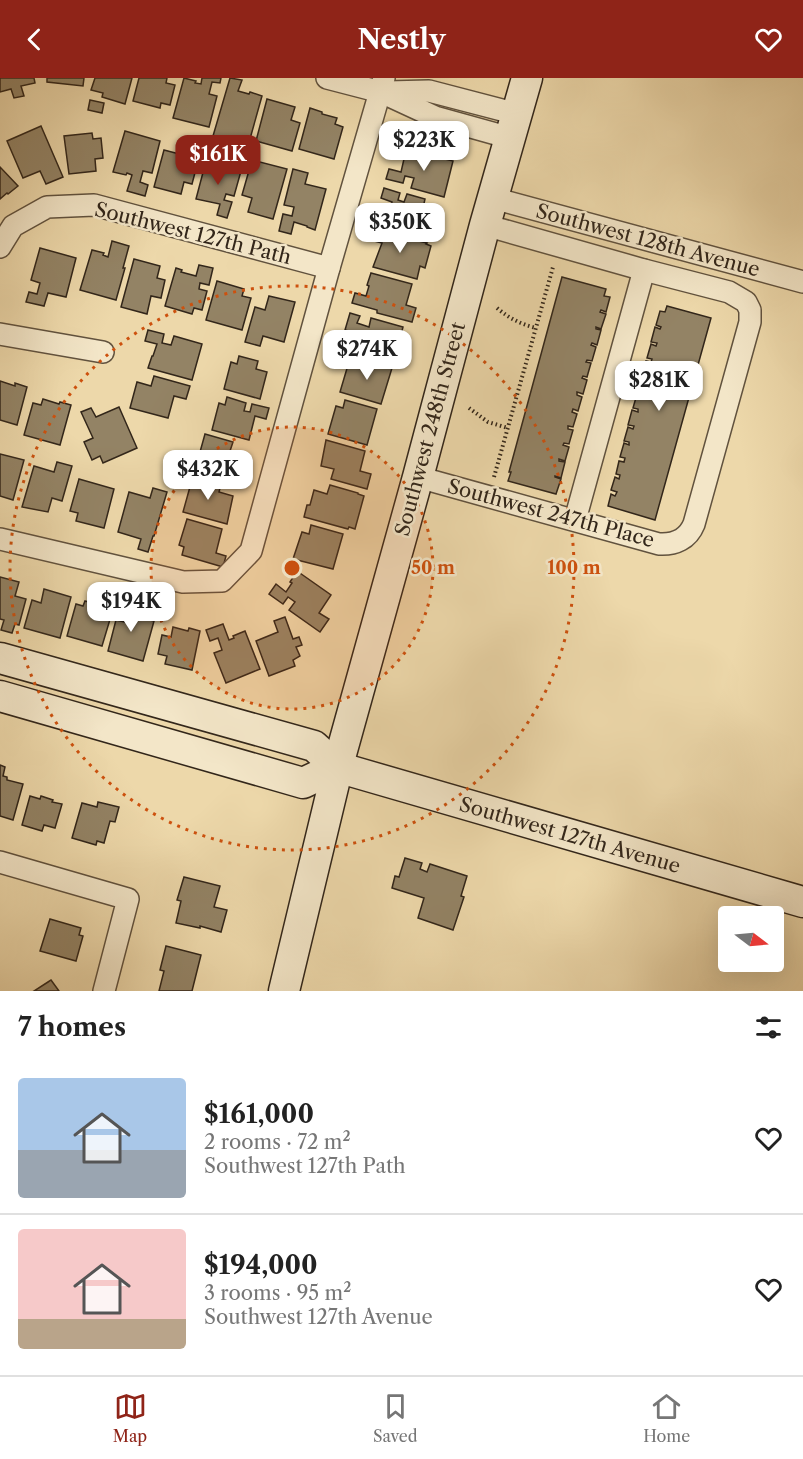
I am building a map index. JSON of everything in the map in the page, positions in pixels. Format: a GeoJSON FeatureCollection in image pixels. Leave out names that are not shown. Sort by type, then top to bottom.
{"type":"FeatureCollection","features":[{"type":"Feature","properties":{"kind":"street"},"geometry":{"type":"LineString","coordinates":[[327,78],[382,85],[435,117],[514,126]]}},
{"type":"Feature","properties":{"kind":"street","name":"Southwest 248th Street"},"geometry":{"type":"LineString","coordinates":[[284,991],[338,767],[527,78]]}},
{"type":"Feature","properties":{"kind":"street"},"geometry":{"type":"LineString","coordinates":[[0,539],[183,582],[222,581],[251,550],[382,85]]}},
{"type":"Feature","properties":{"kind":"street","name":"Southwest 127th Path"},"geometry":{"type":"LineString","coordinates":[[0,247],[13,226],[47,207],[94,205],[329,268]]}},
{"type":"Feature","properties":{"kind":"street"},"geometry":{"type":"LineString","coordinates":[[489,211],[644,270],[575,520]]}},
{"type":"Feature","properties":{"kind":"street","name":"Southwest 128th Avenue"},"geometry":{"type":"LineString","coordinates":[[489,211],[803,282]]}},
{"type":"Feature","properties":{"kind":"street","name":"Southwest 247th Place"},"geometry":{"type":"LineString","coordinates":[[418,477],[659,544],[673,543],[684,538],[694,524],[750,322],[750,309],[741,298],[729,292],[644,270]]}},
{"type":"Feature","properties":{"kind":"street"},"geometry":{"type":"LineString","coordinates":[[0,334],[103,352]]}},
{"type":"Feature","properties":{"kind":"street","name":"Southwest 127th Avenue"},"geometry":{"type":"LineString","coordinates":[[0,658],[314,746],[338,767],[803,902]]}},
{"type":"Feature","properties":{"kind":"street"},"geometry":{"type":"LineString","coordinates":[[0,696],[303,783],[338,767]]}},
{"type":"Feature","properties":{"kind":"street"},"geometry":{"type":"LineString","coordinates":[[0,862],[128,899],[104,991]]}},
{"type":"Feature","properties":{"kind":"path"},"geometry":{"type":"LineString","coordinates":[[494,477],[553,267]]}},
{"type":"Feature","properties":{"kind":"path"},"geometry":{"type":"LineString","coordinates":[[497,308],[521,324],[536,328]]}},
{"type":"Feature","properties":{"kind":"path"},"geometry":{"type":"LineString","coordinates":[[470,408],[488,422],[508,428]]}},
{"type":"Feature","properties":{"kind":"building"},"geometry":{"type":"Polygon","coordinates":[[[0,78],[34,78],[35,83],[21,86],[24,96],[14,98],[11,89],[0,92],[0,78]]]}},
{"type":"Feature","properties":{"kind":"building"},"geometry":{"type":"Polygon","coordinates":[[[47,78],[84,78],[83,86],[47,82],[47,78]]]}},
{"type":"Feature","properties":{"kind":"building"},"geometry":{"type":"Polygon","coordinates":[[[95,78],[132,78],[125,104],[102,97],[103,93],[91,90],[95,78]]]}},
{"type":"Feature","properties":{"kind":"building"},"geometry":{"type":"Polygon","coordinates":[[[139,78],[167,78],[166,83],[175,85],[170,105],[161,103],[160,108],[133,101],[139,78]]]}},
{"type":"Feature","properties":{"kind":"building"},"geometry":{"type":"Polygon","coordinates":[[[184,78],[201,84],[202,78],[221,78],[220,83],[212,82],[209,94],[217,96],[209,127],[173,118],[184,78]]]}},
{"type":"Feature","properties":{"kind":"building"},"geometry":{"type":"Polygon","coordinates":[[[230,78],[242,80],[238,91],[262,96],[248,146],[213,136],[230,78]]]}},
{"type":"Feature","properties":{"kind":"building"},"geometry":{"type":"Polygon","coordinates":[[[267,99],[295,107],[291,120],[300,123],[292,151],[256,141],[267,99]]]}},
{"type":"Feature","properties":{"kind":"building"},"geometry":{"type":"Polygon","coordinates":[[[90,100],[104,103],[102,113],[88,110],[90,100]]]}},
{"type":"Feature","properties":{"kind":"building"},"geometry":{"type":"Polygon","coordinates":[[[310,108],[337,118],[335,124],[343,127],[334,159],[299,149],[310,108]]]}},
{"type":"Feature","properties":{"kind":"building"},"geometry":{"type":"Polygon","coordinates":[[[41,126],[63,177],[46,184],[40,171],[23,178],[7,141],[41,126]]]}},
{"type":"Feature","properties":{"kind":"building"},"geometry":{"type":"Polygon","coordinates":[[[125,131],[160,141],[152,173],[143,171],[140,182],[148,185],[145,196],[127,191],[132,175],[113,172],[125,131]]]}},
{"type":"Feature","properties":{"kind":"building"},"geometry":{"type":"Polygon","coordinates":[[[92,133],[93,139],[101,138],[103,158],[95,159],[96,171],[69,174],[64,136],[92,133]]]}},
{"type":"Feature","properties":{"kind":"building"},"geometry":{"type":"Polygon","coordinates":[[[405,149],[453,161],[444,197],[411,188],[414,178],[405,176],[403,183],[386,179],[389,169],[401,172],[405,149]]]}},
{"type":"Feature","properties":{"kind":"building"},"geometry":{"type":"Polygon","coordinates":[[[164,150],[191,157],[189,163],[197,165],[192,184],[184,182],[181,194],[154,187],[164,150]]]}},
{"type":"Feature","properties":{"kind":"building"},"geometry":{"type":"Polygon","coordinates":[[[252,160],[287,169],[273,219],[248,212],[252,198],[242,195],[252,160]]]}},
{"type":"Feature","properties":{"kind":"building"},"geometry":{"type":"Polygon","coordinates":[[[206,161],[241,171],[234,196],[226,194],[224,200],[232,202],[227,218],[217,215],[220,204],[196,199],[206,161]]]}},
{"type":"Feature","properties":{"kind":"building"},"geometry":{"type":"Polygon","coordinates":[[[0,167],[18,186],[0,199],[0,167]]]}},
{"type":"Feature","properties":{"kind":"building"},"geometry":{"type":"Polygon","coordinates":[[[293,169],[308,173],[305,184],[326,189],[315,230],[294,222],[291,234],[279,231],[283,214],[292,216],[294,207],[284,205],[293,169]]]}},
{"type":"Feature","properties":{"kind":"building"},"geometry":{"type":"Polygon","coordinates":[[[384,188],[400,193],[398,200],[404,202],[407,194],[425,199],[423,208],[429,209],[422,236],[384,226],[392,202],[381,198],[384,188]]]}},
{"type":"Feature","properties":{"kind":"building"},"geometry":{"type":"Polygon","coordinates":[[[372,230],[427,243],[431,246],[425,268],[420,266],[417,279],[373,267],[382,243],[370,240],[372,230]]]}},
{"type":"Feature","properties":{"kind":"building"},"geometry":{"type":"Polygon","coordinates":[[[112,241],[129,246],[116,300],[80,290],[92,250],[104,253],[103,255],[108,257],[112,241]]]}},
{"type":"Feature","properties":{"kind":"building"},"geometry":{"type":"Polygon","coordinates":[[[40,248],[76,258],[66,297],[48,293],[44,306],[26,302],[29,292],[37,294],[40,283],[31,280],[40,248]]]}},
{"type":"Feature","properties":{"kind":"building"},"geometry":{"type":"Polygon","coordinates":[[[134,259],[160,266],[157,278],[165,280],[161,298],[151,296],[147,314],[121,307],[134,259]]]}},
{"type":"Feature","properties":{"kind":"building"},"geometry":{"type":"Polygon","coordinates":[[[199,265],[213,268],[209,285],[200,283],[199,289],[207,291],[202,310],[194,308],[192,314],[165,306],[176,268],[182,270],[181,272],[196,276],[199,265]]]}},
{"type":"Feature","properties":{"kind":"building"},"geometry":{"type":"Polygon","coordinates":[[[371,273],[412,284],[406,305],[416,308],[412,322],[377,313],[377,310],[352,303],[355,293],[366,296],[371,273]]]}},
{"type":"Feature","properties":{"kind":"building"},"geometry":{"type":"Polygon","coordinates":[[[562,277],[606,289],[604,296],[610,297],[606,312],[601,310],[600,312],[606,314],[601,329],[596,327],[601,330],[597,345],[592,343],[591,345],[596,347],[592,361],[587,360],[586,362],[591,363],[587,377],[582,378],[587,380],[583,394],[577,392],[577,395],[582,397],[578,411],[573,409],[572,412],[577,414],[573,427],[568,426],[568,429],[573,430],[569,444],[564,443],[563,445],[569,447],[565,461],[559,459],[565,462],[561,478],[555,476],[561,479],[556,494],[508,481],[562,277]]]}},
{"type":"Feature","properties":{"kind":"building"},"geometry":{"type":"Polygon","coordinates":[[[217,281],[244,289],[242,296],[251,298],[242,330],[206,320],[217,281]]]}},
{"type":"Feature","properties":{"kind":"building"},"geometry":{"type":"Polygon","coordinates":[[[269,296],[295,302],[284,342],[263,336],[260,346],[245,342],[255,307],[265,310],[269,296]]]}},
{"type":"Feature","properties":{"kind":"building"},"geometry":{"type":"Polygon","coordinates":[[[667,306],[711,318],[655,520],[608,506],[611,494],[615,496],[617,492],[611,490],[615,477],[619,479],[620,475],[616,474],[619,461],[624,462],[625,458],[620,457],[624,443],[629,445],[629,442],[624,441],[628,427],[633,429],[634,426],[628,425],[632,410],[638,412],[638,409],[633,408],[637,394],[642,395],[643,392],[638,391],[642,377],[647,379],[648,376],[643,375],[646,361],[651,362],[652,359],[647,358],[651,344],[656,346],[657,343],[651,342],[655,327],[660,329],[661,327],[656,325],[660,311],[665,312],[667,306]]]}},
{"type":"Feature","properties":{"kind":"building"},"geometry":{"type":"Polygon","coordinates":[[[350,313],[360,316],[357,323],[369,327],[371,318],[403,327],[394,362],[353,351],[360,334],[345,330],[350,313]]]}},
{"type":"Feature","properties":{"kind":"building"},"geometry":{"type":"Polygon","coordinates":[[[148,330],[164,334],[162,343],[171,345],[174,336],[202,344],[192,380],[148,368],[157,344],[145,341],[148,330]]]}},
{"type":"Feature","properties":{"kind":"building"},"geometry":{"type":"Polygon","coordinates":[[[239,356],[258,361],[256,369],[267,372],[260,399],[224,389],[231,362],[237,364],[239,356]]]}},
{"type":"Feature","properties":{"kind":"building"},"geometry":{"type":"Polygon","coordinates":[[[363,360],[392,368],[381,404],[340,392],[348,365],[361,368],[363,360]]]}},
{"type":"Feature","properties":{"kind":"building"},"geometry":{"type":"Polygon","coordinates":[[[154,376],[190,386],[186,399],[174,396],[168,418],[130,408],[137,382],[151,386],[154,376]]]}},
{"type":"Feature","properties":{"kind":"building"},"geometry":{"type":"Polygon","coordinates":[[[0,381],[27,387],[17,425],[0,420],[0,381]]]}},
{"type":"Feature","properties":{"kind":"building"},"geometry":{"type":"Polygon","coordinates":[[[227,397],[246,403],[244,411],[250,412],[252,404],[269,408],[266,419],[255,416],[249,440],[212,430],[219,403],[225,405],[227,397]]]}},
{"type":"Feature","properties":{"kind":"building"},"geometry":{"type":"Polygon","coordinates":[[[43,399],[71,405],[60,445],[24,435],[33,403],[41,405],[43,399]]]}},
{"type":"Feature","properties":{"kind":"building"},"geometry":{"type":"Polygon","coordinates":[[[345,400],[377,409],[367,445],[328,434],[336,406],[343,408],[345,400]]]}},
{"type":"Feature","properties":{"kind":"building"},"geometry":{"type":"Polygon","coordinates":[[[119,407],[137,448],[103,463],[100,456],[92,460],[84,442],[93,438],[81,412],[91,408],[96,417],[119,407]]]}},
{"type":"Feature","properties":{"kind":"building"},"geometry":{"type":"Polygon","coordinates":[[[205,434],[233,442],[230,451],[244,455],[238,482],[195,470],[205,434]]]}},
{"type":"Feature","properties":{"kind":"building"},"geometry":{"type":"Polygon","coordinates":[[[326,440],[365,451],[360,471],[371,474],[367,489],[331,479],[334,469],[321,466],[326,440]]]}},
{"type":"Feature","properties":{"kind":"building"},"geometry":{"type":"Polygon","coordinates":[[[0,454],[24,460],[13,500],[0,496],[0,454]]]}},
{"type":"Feature","properties":{"kind":"building"},"geometry":{"type":"Polygon","coordinates":[[[57,462],[72,466],[62,501],[52,498],[48,512],[22,507],[34,466],[54,472],[57,462]]]}},
{"type":"Feature","properties":{"kind":"building"},"geometry":{"type":"Polygon","coordinates":[[[193,476],[221,484],[219,492],[233,496],[227,524],[183,512],[193,476]]]}},
{"type":"Feature","properties":{"kind":"building"},"geometry":{"type":"Polygon","coordinates":[[[79,479],[114,489],[104,528],[76,521],[78,513],[70,511],[79,479]]]}},
{"type":"Feature","properties":{"kind":"building"},"geometry":{"type":"Polygon","coordinates":[[[330,485],[364,496],[355,529],[304,517],[314,490],[327,494],[330,485]]]}},
{"type":"Feature","properties":{"kind":"building"},"geometry":{"type":"Polygon","coordinates":[[[153,488],[167,492],[148,552],[138,549],[141,539],[118,532],[129,492],[150,498],[153,488]]]}},
{"type":"Feature","properties":{"kind":"building"},"geometry":{"type":"Polygon","coordinates":[[[187,519],[222,529],[216,553],[226,556],[223,567],[182,555],[184,547],[179,545],[187,519]]]}},
{"type":"Feature","properties":{"kind":"building"},"geometry":{"type":"Polygon","coordinates":[[[311,525],[343,534],[333,569],[293,559],[302,532],[309,534],[311,525]]]}},
{"type":"Feature","properties":{"kind":"building"},"geometry":{"type":"Polygon","coordinates":[[[297,571],[331,595],[319,613],[329,619],[320,632],[289,610],[295,602],[288,597],[283,604],[269,594],[276,584],[286,592],[297,571]]]}},
{"type":"Feature","properties":{"kind":"building"},"geometry":{"type":"Polygon","coordinates":[[[0,577],[19,582],[15,596],[26,599],[19,625],[15,624],[12,633],[1,630],[4,620],[0,619],[0,577]]]}},
{"type":"Feature","properties":{"kind":"building"},"geometry":{"type":"Polygon","coordinates":[[[44,589],[71,597],[60,638],[24,628],[32,600],[41,603],[44,589]]]}},
{"type":"Feature","properties":{"kind":"building"},"geometry":{"type":"Polygon","coordinates":[[[123,598],[140,603],[136,618],[154,621],[143,661],[108,651],[116,620],[125,622],[128,610],[121,608],[123,598]]]}},
{"type":"Feature","properties":{"kind":"building"},"geometry":{"type":"Polygon","coordinates":[[[85,601],[114,606],[102,646],[67,636],[76,604],[83,606],[85,601]]]}},
{"type":"Feature","properties":{"kind":"building"},"geometry":{"type":"Polygon","coordinates":[[[285,617],[293,639],[299,637],[302,645],[296,647],[300,656],[293,660],[295,666],[269,676],[256,641],[278,632],[274,621],[285,617]]]}},
{"type":"Feature","properties":{"kind":"building"},"geometry":{"type":"Polygon","coordinates":[[[223,624],[229,640],[245,631],[260,669],[226,683],[214,653],[222,650],[218,638],[210,641],[206,630],[223,624]]]}},
{"type":"Feature","properties":{"kind":"building"},"geometry":{"type":"Polygon","coordinates":[[[173,627],[200,631],[192,670],[165,664],[167,656],[158,654],[162,635],[171,637],[173,627]]]}},
{"type":"Feature","properties":{"kind":"building"},"geometry":{"type":"Polygon","coordinates":[[[0,765],[5,767],[3,776],[7,777],[7,780],[23,784],[13,820],[0,816],[0,765]]]}},
{"type":"Feature","properties":{"kind":"building"},"geometry":{"type":"Polygon","coordinates":[[[30,796],[40,799],[41,796],[62,804],[55,828],[44,825],[42,831],[22,825],[30,796]]]}},
{"type":"Feature","properties":{"kind":"building"},"geometry":{"type":"Polygon","coordinates":[[[98,802],[119,807],[115,822],[110,821],[104,843],[97,841],[96,845],[72,838],[82,803],[97,807],[98,802]]]}},
{"type":"Feature","properties":{"kind":"building"},"geometry":{"type":"Polygon","coordinates":[[[405,858],[422,863],[420,869],[427,872],[430,864],[467,876],[461,896],[464,897],[453,930],[418,918],[424,898],[392,888],[395,876],[399,877],[405,858]]]}},
{"type":"Feature","properties":{"kind":"building"},"geometry":{"type":"Polygon","coordinates":[[[184,877],[220,886],[214,907],[227,910],[221,932],[176,923],[181,901],[177,900],[184,877]]]}},
{"type":"Feature","properties":{"kind":"building"},"geometry":{"type":"Polygon","coordinates":[[[50,919],[81,928],[79,935],[83,936],[76,961],[40,951],[50,919]]]}},
{"type":"Feature","properties":{"kind":"building"},"geometry":{"type":"Polygon","coordinates":[[[166,946],[201,955],[192,991],[159,991],[164,971],[160,970],[166,946]]]}},
{"type":"Feature","properties":{"kind":"building"},"geometry":{"type":"Polygon","coordinates":[[[51,980],[59,991],[34,991],[48,982],[51,980]]]}}]}
